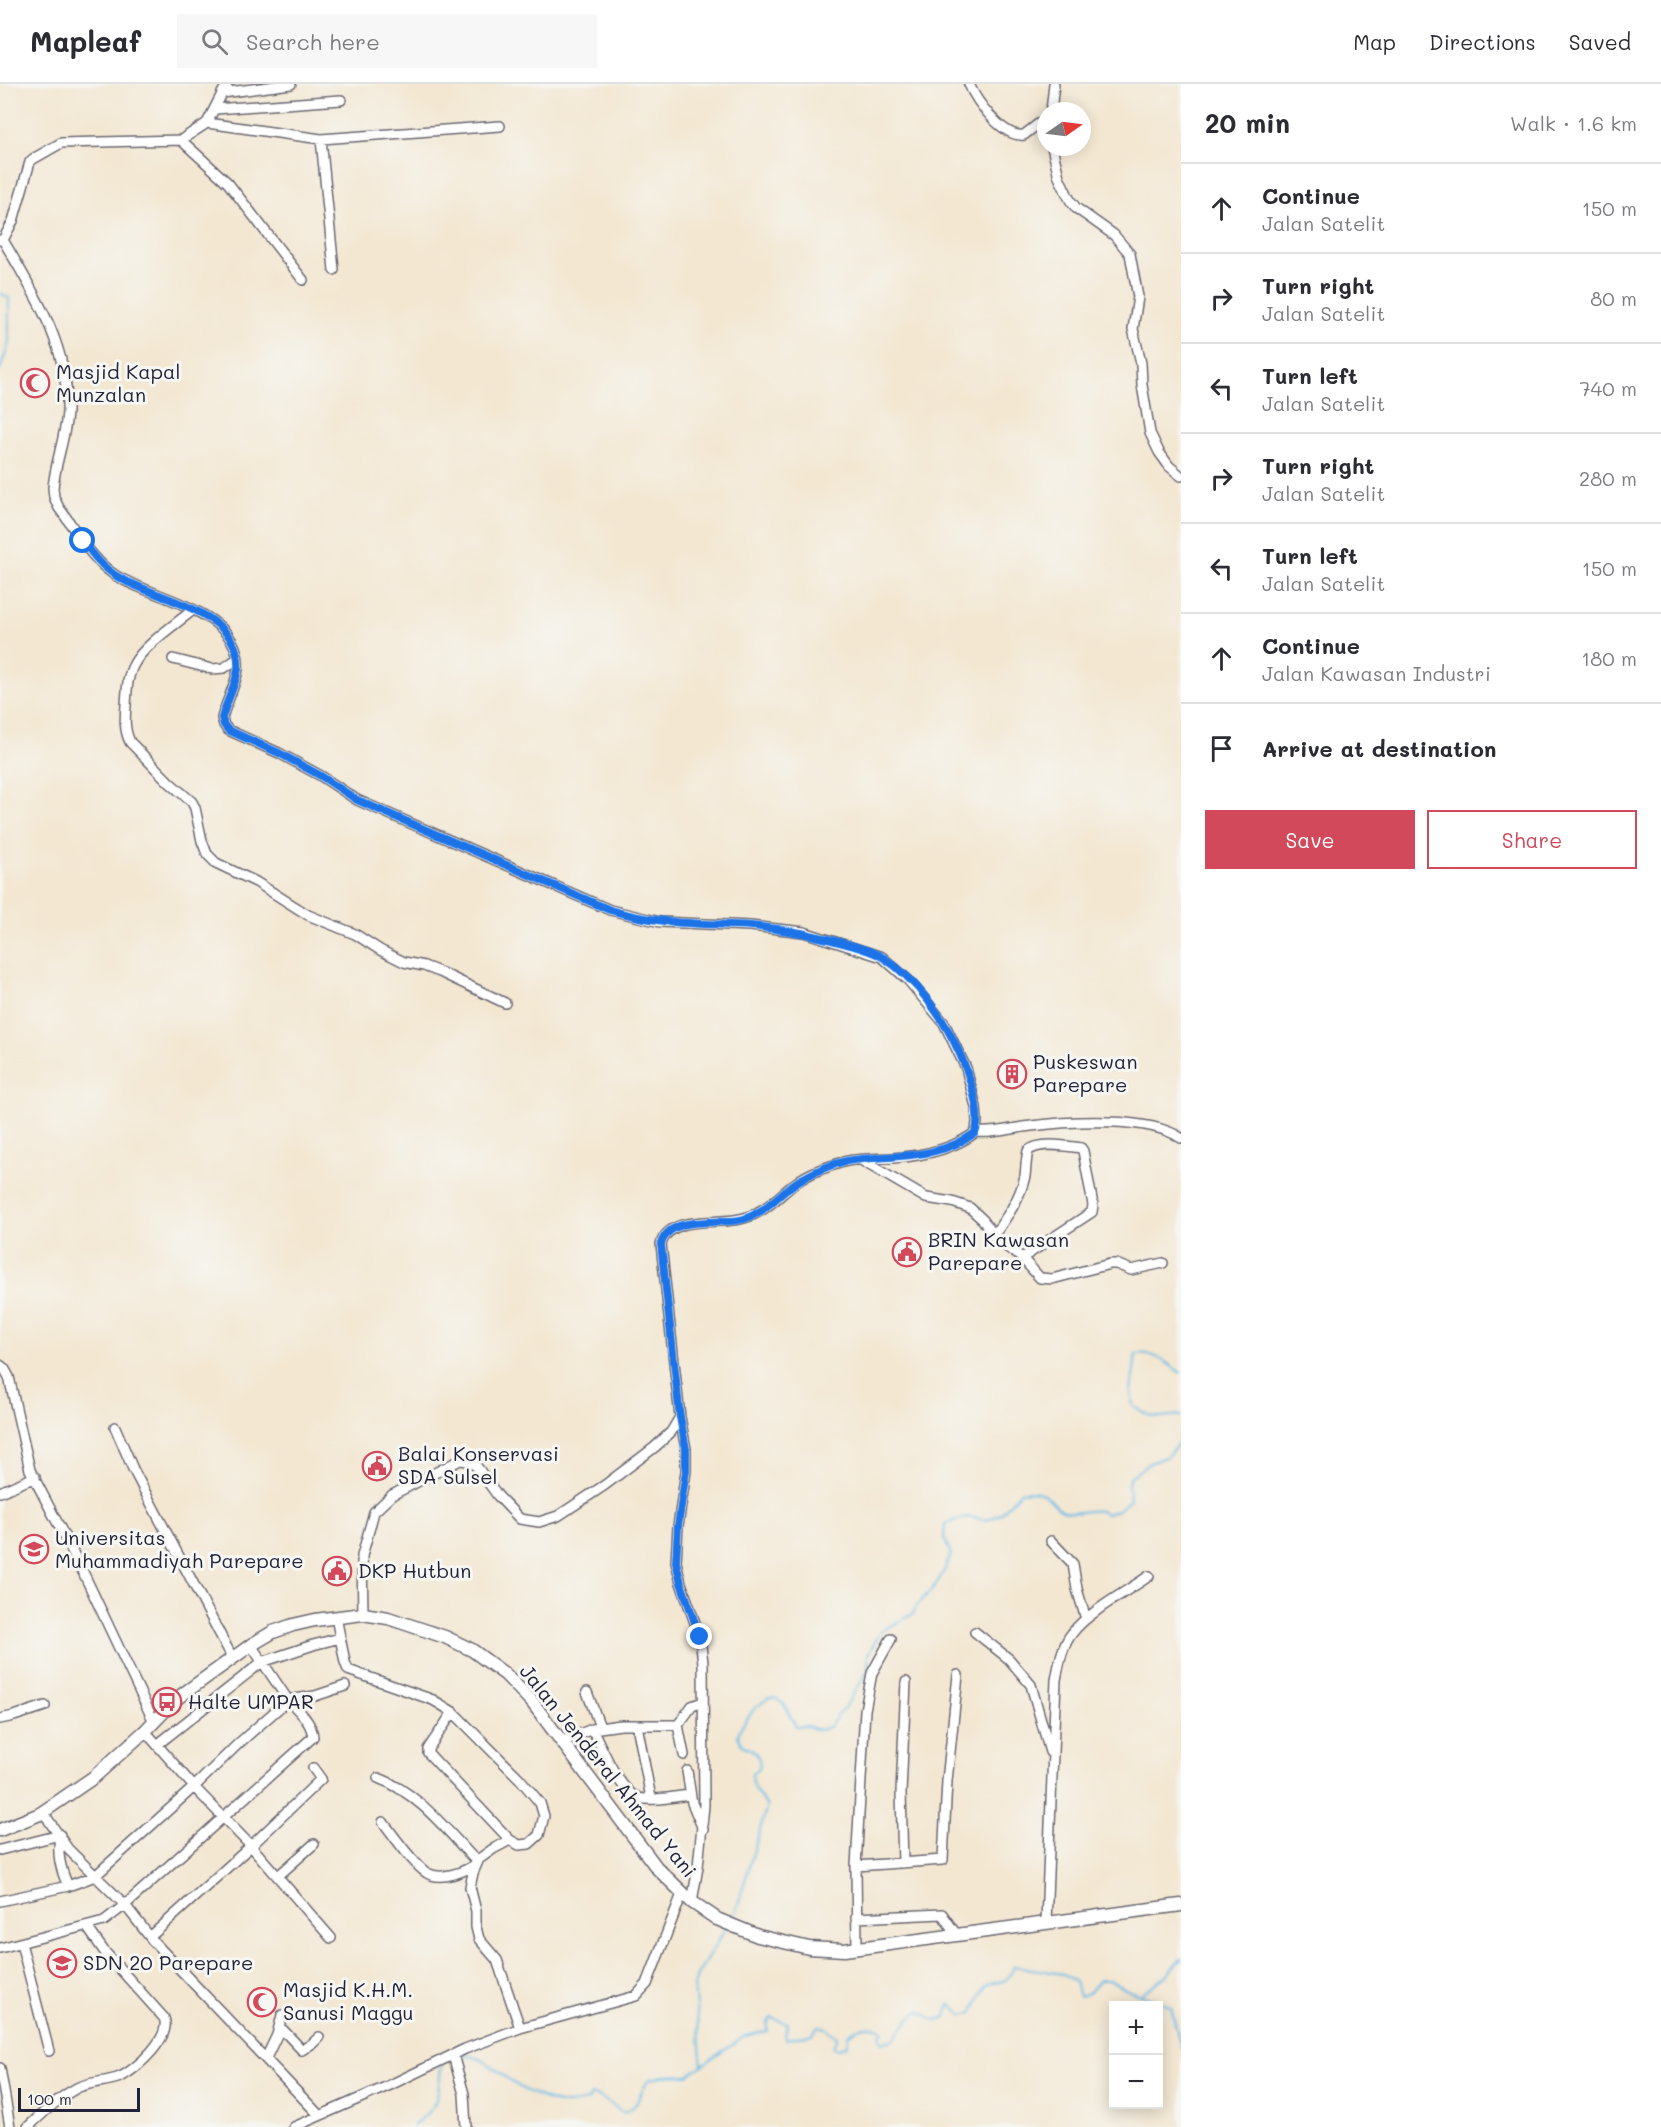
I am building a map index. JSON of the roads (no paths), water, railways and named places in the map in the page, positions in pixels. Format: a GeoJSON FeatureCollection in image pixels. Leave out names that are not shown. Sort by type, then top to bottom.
{"type":"FeatureCollection","features":[{"type":"Feature","properties":{"kind":"highway","name":"Jalan Jenderal Ahmad Yani"},"geometry":{"type":"LineString","coordinates":[[0,1830],[43,1812],[94,1777],[176,1699],[251,1645],[273,1632],[293,1625],[363,1614],[388,1618],[445,1637],[472,1650],[507,1675],[532,1702],[657,1868],[687,1898],[727,1924],[758,1936],[809,1948],[857,1948],[1181,1905]]}},
{"type":"Feature","properties":{"kind":"street"},"geometry":{"type":"LineString","coordinates":[[227,84],[207,123],[181,140],[61,143],[30,162],[13,221],[1,240],[42,308],[59,350],[63,367],[66,383],[66,420],[53,488],[58,508],[105,568],[138,587],[193,610],[226,632],[235,646],[238,670],[222,718],[224,725],[236,734],[321,776],[357,800],[610,910],[660,922],[750,926],[804,932],[882,957],[909,980],[944,1023],[966,1068],[976,1107],[977,1127],[976,1132],[970,1137],[941,1149],[918,1155],[846,1161],[824,1168],[799,1180],[768,1207],[751,1216],[730,1221],[683,1224],[664,1236],[661,1244],[680,1417],[686,1449],[686,1471],[678,1526],[676,1562],[700,1637],[703,1663],[703,1829],[687,1898],[647,1984],[636,1996],[520,2028],[453,2055],[294,2127]]}},
{"type":"Feature","properties":{"kind":"street"},"geometry":{"type":"LineString","coordinates":[[222,93],[291,84]]}},
{"type":"Feature","properties":{"kind":"street"},"geometry":{"type":"LineString","coordinates":[[969,84],[987,112],[1013,134],[1024,135],[1037,125]]}},
{"type":"Feature","properties":{"kind":"street"},"geometry":{"type":"LineString","coordinates":[[1052,102],[1054,84]]}},
{"type":"Feature","properties":{"kind":"street"},"geometry":{"type":"LineString","coordinates":[[215,109],[341,100]]}},
{"type":"Feature","properties":{"kind":"street"},"geometry":{"type":"LineString","coordinates":[[207,123],[321,139],[500,126]]}},
{"type":"Feature","properties":{"kind":"street"},"geometry":{"type":"LineString","coordinates":[[321,139],[334,270]]}},
{"type":"Feature","properties":{"kind":"street"},"geometry":{"type":"LineString","coordinates":[[181,140],[228,183],[303,280]]}},
{"type":"Feature","properties":{"kind":"street"},"geometry":{"type":"LineString","coordinates":[[1054,156],[1059,177],[1076,208],[1114,235],[1130,254],[1138,297],[1133,329],[1141,363],[1142,386],[1150,433],[1169,466],[1181,476]]}},
{"type":"Feature","properties":{"kind":"street"},"geometry":{"type":"LineString","coordinates":[[193,610],[151,645],[134,663],[127,683],[125,722],[130,742],[192,802],[207,854],[227,869],[256,882],[308,915],[355,934],[404,962],[442,973],[505,1003]]}},
{"type":"Feature","properties":{"kind":"street"},"geometry":{"type":"LineString","coordinates":[[173,659],[212,669],[224,668],[237,659]]}},
{"type":"Feature","properties":{"kind":"street"},"geometry":{"type":"LineString","coordinates":[[976,1132],[990,1133],[1041,1125],[1117,1122],[1149,1125],[1177,1132],[1181,1138]]}},
{"type":"Feature","properties":{"kind":"street"},"geometry":{"type":"LineString","coordinates":[[993,1236],[1019,1196],[1030,1149],[1037,1146],[1083,1149],[1093,1205],[1092,1212],[1022,1258]]}},
{"type":"Feature","properties":{"kind":"street"},"geometry":{"type":"LineString","coordinates":[[860,1160],[926,1198],[952,1202],[970,1208],[983,1220],[993,1236],[1022,1258],[1040,1278],[1047,1280],[1110,1264],[1131,1270],[1163,1263]]}},
{"type":"Feature","properties":{"kind":"street"},"geometry":{"type":"LineString","coordinates":[[0,1365],[9,1377],[30,1470],[83,1572],[157,1745],[251,1846],[331,1938]]}},
{"type":"Feature","properties":{"kind":"street"},"geometry":{"type":"LineString","coordinates":[[363,1614],[363,1556],[374,1512],[392,1495],[460,1460],[469,1461],[477,1467],[498,1496],[520,1519],[539,1522],[558,1516],[605,1485],[656,1447],[671,1432],[680,1417]]}},
{"type":"Feature","properties":{"kind":"street"},"geometry":{"type":"LineString","coordinates":[[115,1427],[133,1469],[232,1658]]}},
{"type":"Feature","properties":{"kind":"street"},"geometry":{"type":"LineString","coordinates":[[0,1492],[34,1477]]}},
{"type":"Feature","properties":{"kind":"street"},"geometry":{"type":"LineString","coordinates":[[1051,1541],[1073,1564],[1077,1589],[1086,1619]]}},
{"type":"Feature","properties":{"kind":"street"},"geometry":{"type":"LineString","coordinates":[[1046,1922],[1056,1680],[1060,1661],[1073,1632],[1086,1619],[1149,1576]]}},
{"type":"Feature","properties":{"kind":"street"},"geometry":{"type":"LineString","coordinates":[[336,1617],[345,1662],[351,1672],[390,1683],[433,1700],[453,1712],[520,1779],[540,1803],[544,1816],[539,1835],[525,1846],[510,1840],[428,1753],[428,1749],[453,1712]]}},
{"type":"Feature","properties":{"kind":"street"},"geometry":{"type":"LineString","coordinates":[[975,1632],[1009,1659],[1031,1685],[1052,1758]]}},
{"type":"Feature","properties":{"kind":"street"},"geometry":{"type":"LineString","coordinates":[[157,1745],[262,1662],[340,1638]]}},
{"type":"Feature","properties":{"kind":"street"},"geometry":{"type":"LineString","coordinates":[[857,1948],[856,1866],[865,1710],[872,1672],[891,1639]]}},
{"type":"Feature","properties":{"kind":"street"},"geometry":{"type":"LineString","coordinates":[[0,1948],[105,1921],[313,1737],[308,1722],[288,1700],[251,1645]]}},
{"type":"Feature","properties":{"kind":"street"},"geometry":{"type":"LineString","coordinates":[[856,1866],[941,1861],[943,1858],[947,1781],[958,1675]]}},
{"type":"Feature","properties":{"kind":"street"},"geometry":{"type":"LineString","coordinates":[[903,1863],[901,1793],[906,1682]]}},
{"type":"Feature","properties":{"kind":"street"},"geometry":{"type":"LineString","coordinates":[[0,1901],[68,1886],[95,1876],[288,1700],[315,1696],[345,1686]]}},
{"type":"Feature","properties":{"kind":"street"},"geometry":{"type":"LineString","coordinates":[[587,1692],[596,1728],[623,1786],[636,1796],[651,1798],[691,1795]]}},
{"type":"Feature","properties":{"kind":"street"},"geometry":{"type":"LineString","coordinates":[[684,1755],[678,1725],[692,1706],[703,1702]]}},
{"type":"Feature","properties":{"kind":"street"},"geometry":{"type":"LineString","coordinates":[[0,1719],[45,1706]]}},
{"type":"Feature","properties":{"kind":"street"},"geometry":{"type":"LineString","coordinates":[[637,1725],[651,1798]]}},
{"type":"Feature","properties":{"kind":"street"},"geometry":{"type":"LineString","coordinates":[[561,1742],[596,1728],[678,1725]]}},
{"type":"Feature","properties":{"kind":"street"},"geometry":{"type":"LineString","coordinates":[[150,1937],[321,1779],[313,1768]]}},
{"type":"Feature","properties":{"kind":"street"},"geometry":{"type":"LineString","coordinates":[[687,1771],[694,1811],[703,1829]]}},
{"type":"Feature","properties":{"kind":"street"},"geometry":{"type":"LineString","coordinates":[[378,1778],[395,1784],[410,1795],[477,1863]]}},
{"type":"Feature","properties":{"kind":"street"},"geometry":{"type":"LineString","coordinates":[[43,1812],[68,1849],[125,1905],[150,1937],[203,1995],[319,2115]]}},
{"type":"Feature","properties":{"kind":"street"},"geometry":{"type":"LineString","coordinates":[[383,1822],[409,1854],[430,1874],[440,1876],[464,1871],[493,1849],[510,1840]]}},
{"type":"Feature","properties":{"kind":"street"},"geometry":{"type":"LineString","coordinates":[[0,1850],[60,1835]]}},
{"type":"Feature","properties":{"kind":"street"},"geometry":{"type":"LineString","coordinates":[[60,1835],[59,1864],[68,1886]]}},
{"type":"Feature","properties":{"kind":"street"},"geometry":{"type":"LineString","coordinates":[[278,1876],[314,1844]]}},
{"type":"Feature","properties":{"kind":"street"},"geometry":{"type":"LineString","coordinates":[[477,1863],[470,1887],[476,1911],[478,1939],[497,1960],[520,2028]]}},
{"type":"Feature","properties":{"kind":"street"},"geometry":{"type":"LineString","coordinates":[[856,1918],[942,1914],[956,1934]]}},
{"type":"Feature","properties":{"kind":"street"},"geometry":{"type":"LineString","coordinates":[[28,2127],[48,2108],[73,2090],[88,2083],[119,2077],[129,2072],[161,2040],[166,2030],[164,2019],[104,1952],[87,1927]]}},
{"type":"Feature","properties":{"kind":"street"},"geometry":{"type":"LineString","coordinates":[[21,1943],[49,2051]]}},
{"type":"Feature","properties":{"kind":"street"},"geometry":{"type":"LineString","coordinates":[[266,2058],[277,2035],[282,2015]]}},
{"type":"Feature","properties":{"kind":"street"},"geometry":{"type":"LineString","coordinates":[[277,2035],[283,2030],[302,2050],[319,2037]]}},
{"type":"Feature","properties":{"kind":"street"},"geometry":{"type":"LineString","coordinates":[[453,2055],[464,2094],[466,2127]]}},
{"type":"Feature","properties":{"kind":"street"},"geometry":{"type":"LineString","coordinates":[[0,2068],[9,2127]]}},
{"type":"Feature","properties":{"kind":"waterway"},"geometry":{"type":"LineString","coordinates":[[0,293],[9,298],[9,343],[0,370]]}},
{"type":"Feature","properties":{"kind":"waterway"},"geometry":{"type":"LineString","coordinates":[[1181,1373],[1154,1356],[1136,1354],[1131,1391],[1133,1406],[1146,1414],[1157,1417],[1181,1416]]}},
{"type":"Feature","properties":{"kind":"waterway"},"geometry":{"type":"LineString","coordinates":[[730,1921],[736,1911],[767,1806],[753,1783],[752,1774],[760,1766],[757,1755],[742,1745],[738,1736],[740,1729],[754,1709],[768,1698],[776,1698],[784,1704],[796,1727],[807,1726],[819,1730],[829,1727],[850,1700],[868,1670],[868,1654],[881,1631],[913,1614],[918,1604],[937,1583],[951,1554],[944,1538],[945,1524],[967,1517],[986,1520],[1001,1514],[1020,1492],[1031,1491],[1040,1492],[1062,1510],[1069,1512],[1097,1511],[1106,1514],[1116,1511],[1130,1500],[1128,1486],[1130,1477],[1150,1463],[1167,1456],[1181,1441]]}},
{"type":"Feature","properties":{"kind":"waterway"},"geometry":{"type":"LineString","coordinates":[[702,2066],[694,1986],[697,1975],[726,1928]]}},
{"type":"Feature","properties":{"kind":"waterway"},"geometry":{"type":"LineString","coordinates":[[1141,1994],[1167,1975],[1181,1959]]}},
{"type":"Feature","properties":{"kind":"waterway"},"geometry":{"type":"LineString","coordinates":[[460,2055],[476,2058],[489,2064],[517,2086],[548,2100],[574,2104],[588,2101],[591,2095],[600,2097],[623,2112],[636,2104],[648,2080],[662,2076],[688,2075],[745,2036],[767,2031],[771,2018],[788,2023],[786,2039],[813,2034],[817,2027],[826,2028],[837,2037],[833,2047],[837,2049],[847,2045],[848,2035],[865,2027],[874,2027],[883,2031],[879,2037],[883,2042],[893,2040],[909,2019],[919,2011],[938,2020],[946,2017],[949,2004],[964,2015],[972,2013],[985,1988],[993,1983],[1004,1981],[1011,1974],[1014,1966],[1063,1974],[1075,1982],[1079,1996],[1089,1993],[1100,1980],[1109,1980],[1129,1991],[1163,2003],[1171,2007],[1181,2047]]}},
{"type":"Feature","properties":{"kind":"waterway"},"geometry":{"type":"LineString","coordinates":[[413,2127],[434,2105],[438,2094],[442,2064]]}},
{"type":"Feature","properties":{"kind":"place","name":"Masjid Kapal Munzalan"},"geometry":{"type":"Point","coordinates":[35,383]}},
{"type":"Feature","properties":{"kind":"place","name":"Puskeswan Parepare"},"geometry":{"type":"Point","coordinates":[1012,1074]}},
{"type":"Feature","properties":{"kind":"place","name":"BRIN Kawasan Parepare"},"geometry":{"type":"Point","coordinates":[907,1252]}},
{"type":"Feature","properties":{"kind":"place","name":"Balai Konservasi SDA Sulsel"},"geometry":{"type":"Point","coordinates":[377,1466]}},
{"type":"Feature","properties":{"kind":"place","name":"Universitas Muhammadiyah Parepare"},"geometry":{"type":"Point","coordinates":[34,1549]}},
{"type":"Feature","properties":{"kind":"place","name":"DKP Hutbun"},"geometry":{"type":"Point","coordinates":[337,1571]}},
{"type":"Feature","properties":{"kind":"place","name":"Halte UMPAR"},"geometry":{"type":"Point","coordinates":[167,1702]}},
{"type":"Feature","properties":{"kind":"place","name":"SDN 20 Parepare"},"geometry":{"type":"Point","coordinates":[62,1963]}},
{"type":"Feature","properties":{"kind":"place","name":"Masjid K.H.M. Sanusi Maggu"},"geometry":{"type":"Point","coordinates":[262,2002]}}]}
